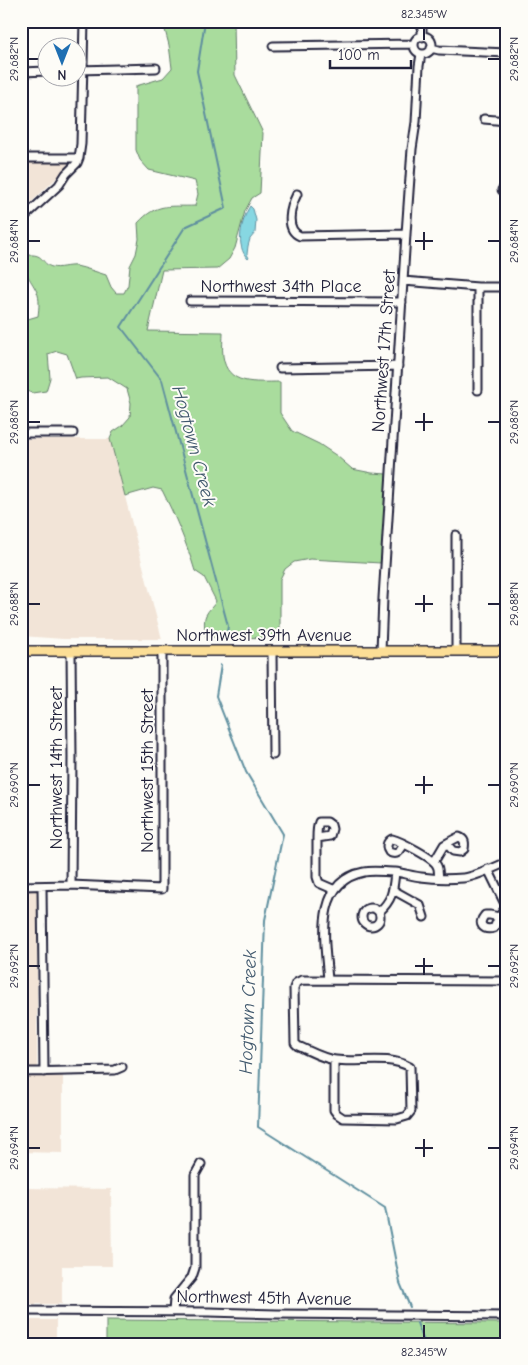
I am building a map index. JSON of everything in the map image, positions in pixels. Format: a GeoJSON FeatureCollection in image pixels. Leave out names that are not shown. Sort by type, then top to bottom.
{"type":"FeatureCollection","features":[{"type":"Feature","properties":{"kind":"main road","name":"Northwest 39th Avenue"},"geometry":{"type":"LineString","coordinates":[[21,651],[507,651]]}},
{"type":"Feature","properties":{"kind":"street"},"geometry":{"type":"LineString","coordinates":[[83,38],[84,21]]}},
{"type":"Feature","properties":{"kind":"street"},"geometry":{"type":"LineString","coordinates":[[422,21],[422,37]]}},
{"type":"Feature","properties":{"kind":"street"},"geometry":{"type":"LineString","coordinates":[[422,37],[429,40],[432,45],[428,52],[421,54],[416,52],[414,44],[418,38],[422,37]]}},
{"type":"Feature","properties":{"kind":"street"},"geometry":{"type":"LineString","coordinates":[[273,46],[414,44]]}},
{"type":"Feature","properties":{"kind":"street"},"geometry":{"type":"LineString","coordinates":[[431,48],[438,50],[507,53]]}},
{"type":"Feature","properties":{"kind":"street","name":"Northwest 17th Street"},"geometry":{"type":"LineString","coordinates":[[381,651],[406,234],[421,54]]}},
{"type":"Feature","properties":{"kind":"street"},"geometry":{"type":"LineString","coordinates":[[88,70],[156,68]]}},
{"type":"Feature","properties":{"kind":"street"},"geometry":{"type":"LineString","coordinates":[[21,72],[38,71]]}},
{"type":"Feature","properties":{"kind":"street"},"geometry":{"type":"LineString","coordinates":[[21,220],[59,185],[79,158],[82,144],[80,88]]}},
{"type":"Feature","properties":{"kind":"street"},"geometry":{"type":"LineString","coordinates":[[484,119],[507,121]]}},
{"type":"Feature","properties":{"kind":"street"},"geometry":{"type":"LineString","coordinates":[[21,158],[79,158]]}},
{"type":"Feature","properties":{"kind":"street"},"geometry":{"type":"LineString","coordinates":[[297,194],[291,208],[291,228],[300,236],[406,234]]}},
{"type":"Feature","properties":{"kind":"street"},"geometry":{"type":"LineString","coordinates":[[403,281],[478,287],[507,287]]}},
{"type":"Feature","properties":{"kind":"street"},"geometry":{"type":"LineString","coordinates":[[478,287],[478,390]]}},
{"type":"Feature","properties":{"kind":"street","name":"Northwest 34th Place"},"geometry":{"type":"LineString","coordinates":[[190,301],[402,302]]}},
{"type":"Feature","properties":{"kind":"street"},"geometry":{"type":"LineString","coordinates":[[280,368],[398,366]]}},
{"type":"Feature","properties":{"kind":"street"},"geometry":{"type":"LineString","coordinates":[[21,433],[73,433]]}},
{"type":"Feature","properties":{"kind":"street"},"geometry":{"type":"LineString","coordinates":[[456,535],[456,651]]}},
{"type":"Feature","properties":{"kind":"street","name":"Northwest 14th Street"},"geometry":{"type":"LineString","coordinates":[[71,651],[71,885]]}},
{"type":"Feature","properties":{"kind":"street","name":"Northwest 15th Street"},"geometry":{"type":"LineString","coordinates":[[71,885],[162,889],[162,652]]}},
{"type":"Feature","properties":{"kind":"street"},"geometry":{"type":"LineString","coordinates":[[272,652],[273,755]]}},
{"type":"Feature","properties":{"kind":"street"},"geometry":{"type":"LineString","coordinates":[[317,838],[317,876],[319,882],[335,890]]}},
{"type":"Feature","properties":{"kind":"street"},"geometry":{"type":"LineString","coordinates":[[404,844],[434,862],[437,865],[438,878]]}},
{"type":"Feature","properties":{"kind":"street"},"geometry":{"type":"LineString","coordinates":[[434,862],[446,844]]}},
{"type":"Feature","properties":{"kind":"street"},"geometry":{"type":"LineString","coordinates":[[328,980],[325,915],[327,904],[335,890],[346,880],[354,875],[366,872],[394,872],[421,877],[465,878],[507,862]]}},
{"type":"Feature","properties":{"kind":"street"},"geometry":{"type":"LineString","coordinates":[[488,869],[506,906],[499,917]]}},
{"type":"Feature","properties":{"kind":"street"},"geometry":{"type":"LineString","coordinates":[[379,912],[386,905],[394,890],[394,872]]}},
{"type":"Feature","properties":{"kind":"street"},"geometry":{"type":"LineString","coordinates":[[21,886],[71,885]]}},
{"type":"Feature","properties":{"kind":"street"},"geometry":{"type":"LineString","coordinates":[[42,886],[44,1072]]}},
{"type":"Feature","properties":{"kind":"street"},"geometry":{"type":"LineString","coordinates":[[394,890],[420,904],[424,916]]}},
{"type":"Feature","properties":{"kind":"street"},"geometry":{"type":"LineString","coordinates":[[334,1060],[334,1110],[343,1118],[397,1118],[407,1116],[411,1111],[410,1067],[401,1062],[334,1060],[298,1046],[295,1043],[294,988],[296,983],[302,980],[507,981]]}},
{"type":"Feature","properties":{"kind":"street"},"geometry":{"type":"LineString","coordinates":[[21,1072],[115,1070],[122,1067]]}},
{"type":"Feature","properties":{"kind":"street"},"geometry":{"type":"LineString","coordinates":[[173,1312],[174,1298],[192,1277],[195,1268],[195,1175],[201,1164]]}},
{"type":"Feature","properties":{"kind":"street","name":"Northwest 45th Avenue"},"geometry":{"type":"LineString","coordinates":[[21,1312],[507,1316]]}},
{"type":"Feature","properties":{"kind":"shaded area"},"geometry":{"type":"Polygon","coordinates":[[[21,162],[72,163],[21,212],[21,162]]]}},
{"type":"Feature","properties":{"kind":"shaded area"},"geometry":{"type":"Polygon","coordinates":[[[21,439],[110,439],[162,639],[64,639],[21,636],[21,439]]]}},
{"type":"Feature","properties":{"kind":"shaded area"},"geometry":{"type":"Polygon","coordinates":[[[21,884],[37,891],[37,1069],[63,1076],[63,1153],[21,1152],[21,884]]]}},
{"type":"Feature","properties":{"kind":"shaded area"},"geometry":{"type":"Polygon","coordinates":[[[21,1188],[111,1189],[112,1266],[62,1266],[62,1304],[21,1304],[21,1188]]]}},
{"type":"Feature","properties":{"kind":"shaded area"},"geometry":{"type":"Polygon","coordinates":[[[21,1320],[56,1320],[56,1344],[21,1344],[21,1320]]]}},
{"type":"Feature","properties":{"kind":"green space"},"geometry":{"type":"Polygon","coordinates":[[[166,21],[234,21],[235,75],[263,133],[260,193],[252,198],[245,211],[235,248],[229,259],[217,269],[162,270],[148,331],[223,332],[223,356],[230,373],[252,382],[280,382],[280,413],[292,431],[319,444],[352,469],[387,474],[381,563],[310,559],[294,562],[285,569],[280,579],[280,638],[206,637],[205,617],[216,601],[204,577],[195,571],[172,510],[162,490],[153,488],[125,496],[110,439],[113,432],[130,417],[131,403],[127,389],[108,377],[76,379],[67,354],[57,351],[48,354],[50,378],[46,391],[32,393],[21,389],[21,321],[38,316],[39,307],[37,292],[26,271],[29,255],[38,256],[52,267],[76,266],[106,275],[116,293],[124,293],[128,285],[130,266],[136,254],[139,239],[138,223],[151,212],[164,207],[195,206],[198,194],[195,181],[149,170],[140,160],[136,150],[136,86],[163,78],[172,68],[165,30],[166,21]]]}},
{"type":"Feature","properties":{"kind":"green space"},"geometry":{"type":"Polygon","coordinates":[[[106,1320],[507,1323],[507,1344],[106,1344],[106,1320]]]}},
{"type":"Feature","properties":{"kind":"water"},"geometry":{"type":"Polygon","coordinates":[[[250,206],[253,209],[256,220],[255,233],[250,239],[248,246],[248,259],[242,247],[241,233],[244,219],[250,206]]]}},
{"type":"Feature","properties":{"kind":"waterway","name":"Hogtown Creek"},"geometry":{"type":"LineString","coordinates":[[205,21],[197,71],[226,208],[185,227],[121,327],[162,380],[228,626],[226,638]]}},
{"type":"Feature","properties":{"kind":"waterway","name":"Hogtown Creek"},"geometry":{"type":"LineString","coordinates":[[221,665],[216,696],[246,772],[283,834],[265,920],[258,1127],[385,1208],[400,1283],[410,1307]]}},
{"type":"Feature","properties":{"kind":"waterway","name":"Hogtown Creek"},"geometry":{"type":"LineString","coordinates":[[417,1323],[425,1344]]}}]}
